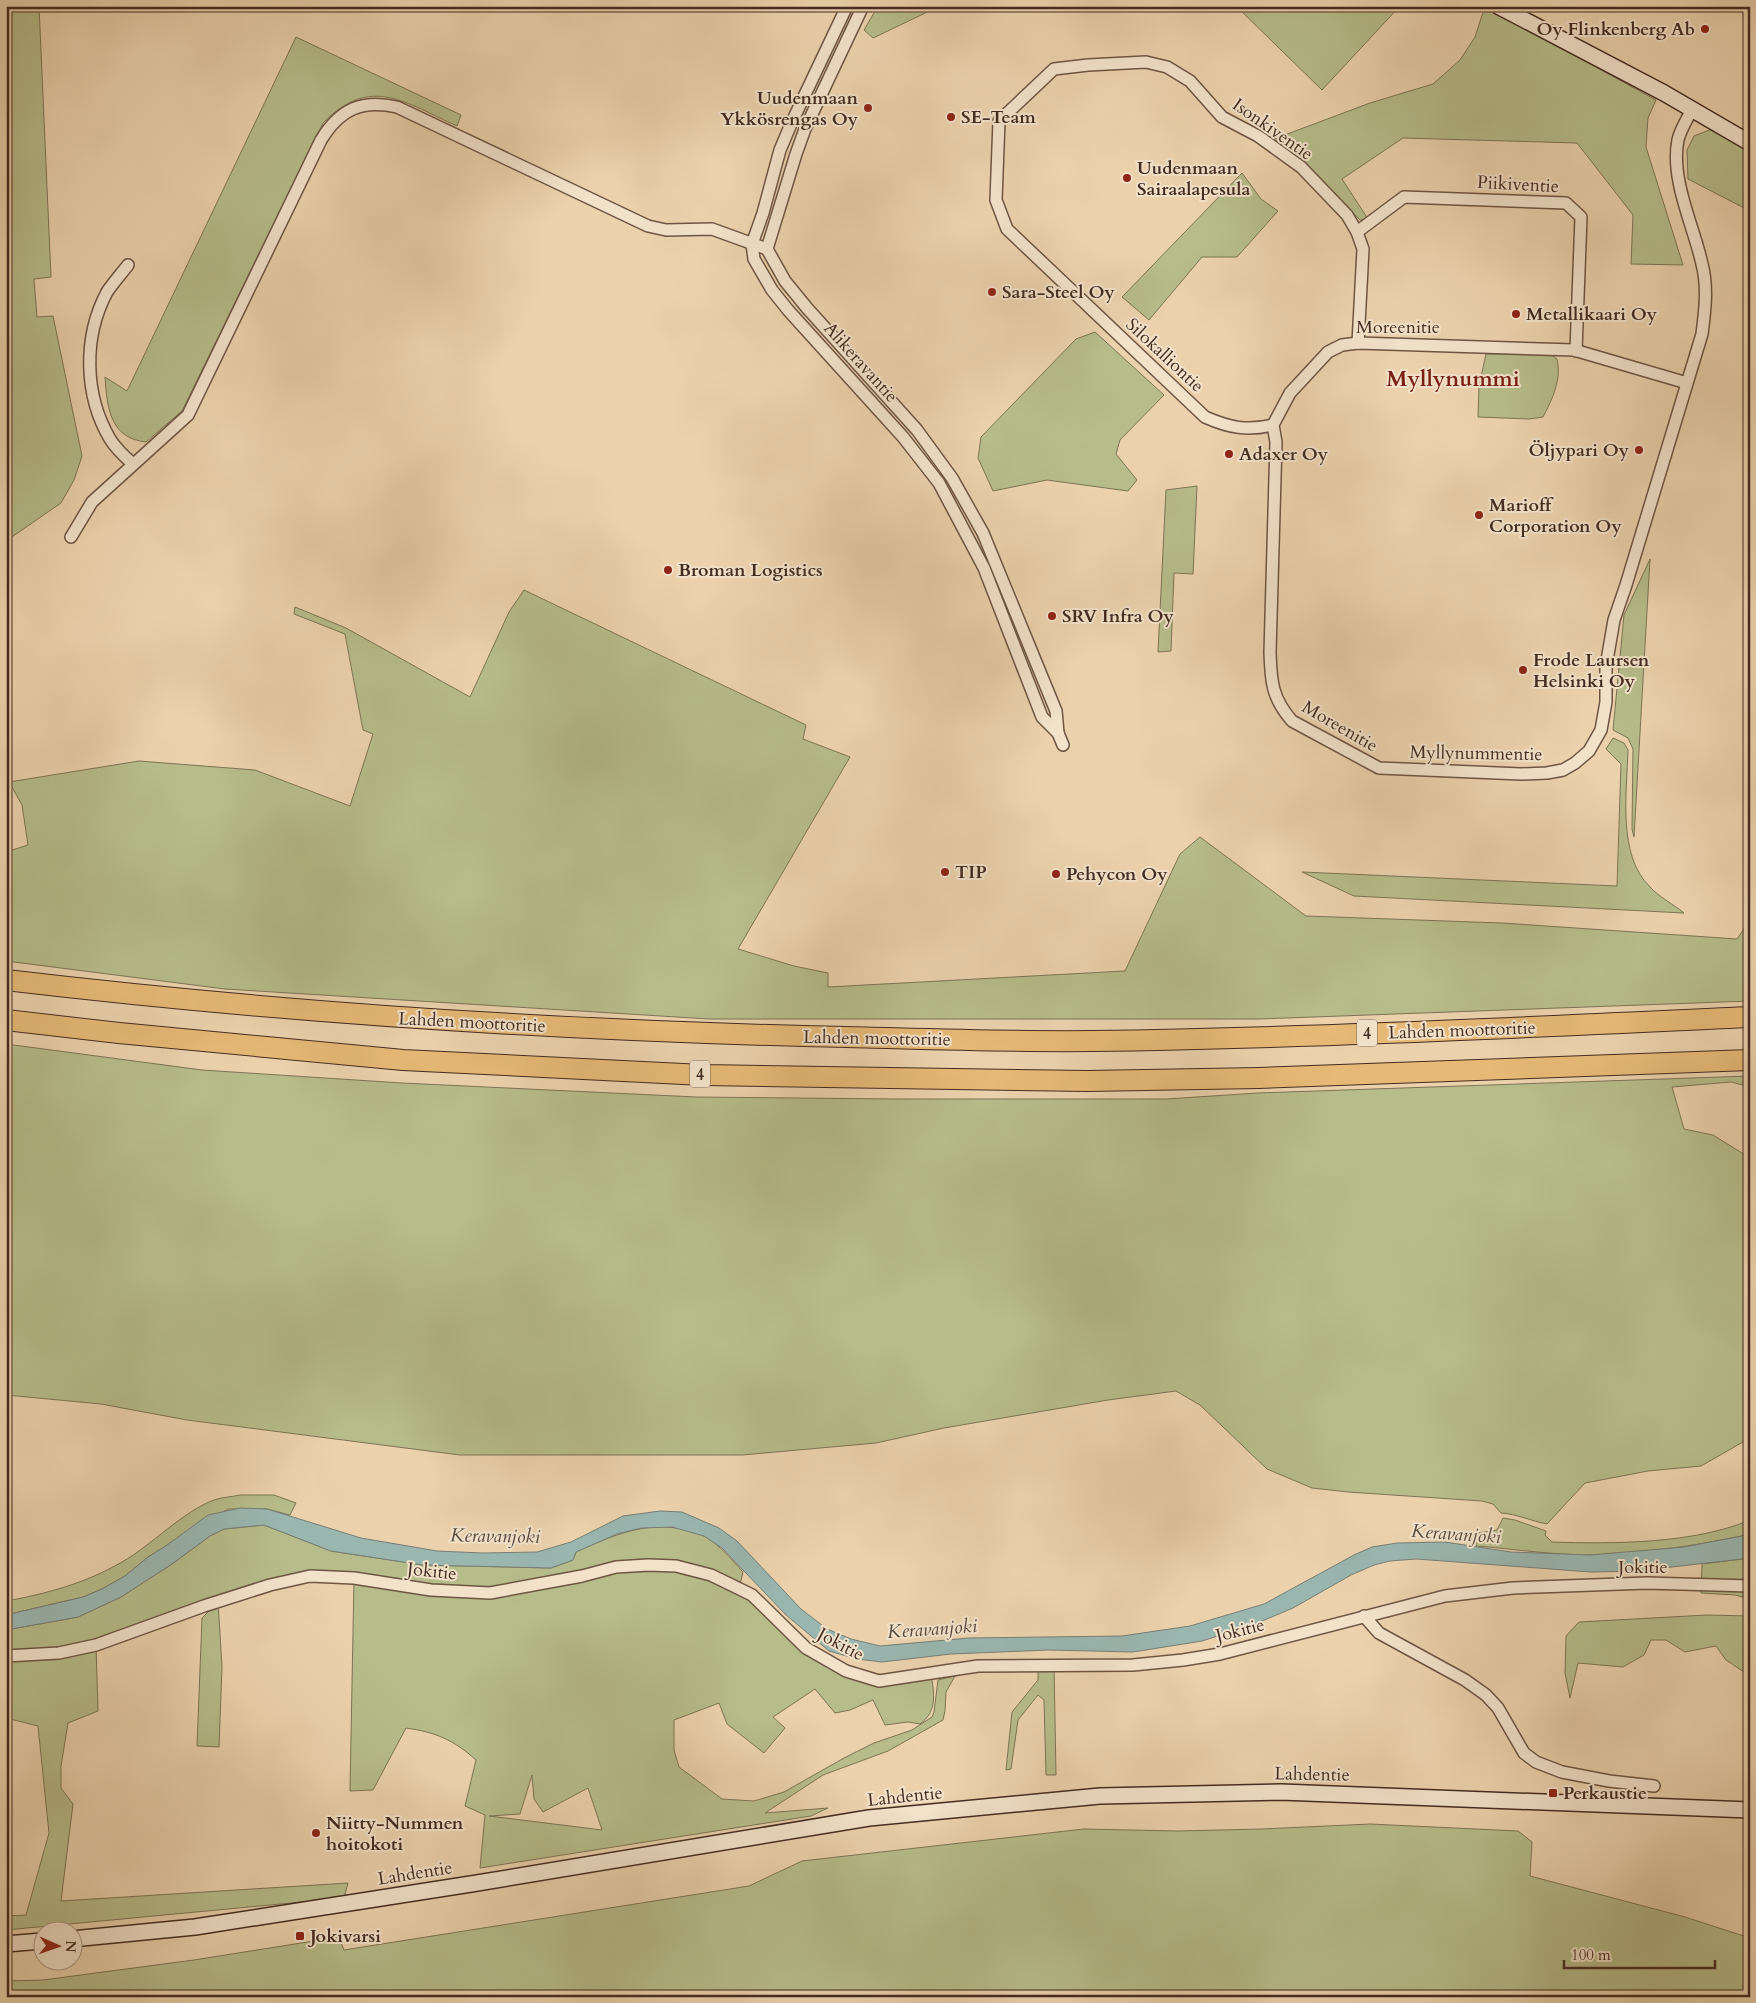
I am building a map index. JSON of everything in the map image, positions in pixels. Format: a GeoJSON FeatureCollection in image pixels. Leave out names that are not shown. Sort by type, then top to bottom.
{"type":"FeatureCollection","features":[{"type":"Feature","properties":{"kind":"highway","name":"Lahden moottoritie"},"geometry":{"type":"LineString","coordinates":[[6,980],[122,994],[406,1018],[749,1035],[1098,1041],[1454,1030],[1750,1017]]}},
{"type":"Feature","properties":{"kind":"highway","name":"4"},"geometry":{"type":"LineString","coordinates":[[6,1020],[119,1033],[403,1060],[703,1075],[1088,1081],[1259,1078],[1750,1060]]}},
{"type":"Feature","properties":{"kind":"main road"},"geometry":{"type":"LineString","coordinates":[[1498,6],[1692,108],[1750,143]]}},
{"type":"Feature","properties":{"kind":"main road","name":"Lahdentie"},"geometry":{"type":"LineString","coordinates":[[82,1937],[195,1927],[869,1818],[1100,1796],[1282,1792],[1750,1810]]}},
{"type":"Feature","properties":{"kind":"main road"},"geometry":{"type":"LineString","coordinates":[[6,1944],[32,1942]]}},
{"type":"Feature","properties":{"kind":"street"},"geometry":{"type":"LineString","coordinates":[[752,244],[787,132],[848,6]]}},
{"type":"Feature","properties":{"kind":"street"},"geometry":{"type":"LineString","coordinates":[[71,537],[92,502],[188,415],[321,140],[329,126],[339,116],[352,108],[382,104],[397,107],[648,226],[666,230],[712,229],[767,249],[805,129],[863,6]]}},
{"type":"Feature","properties":{"kind":"street","name":"Isonkiventie"},"geometry":{"type":"LineString","coordinates":[[1007,230],[996,200],[999,121],[1054,69],[1146,62],[1167,67],[1190,81],[1222,117],[1258,136],[1301,167],[1347,215],[1364,249],[1358,342]]}},
{"type":"Feature","properties":{"kind":"street","name":"Myllynummentie"},"geometry":{"type":"LineString","coordinates":[[1378,768],[1547,774],[1563,770],[1575,763],[1589,751],[1601,730],[1604,718],[1606,666],[1614,620],[1702,334],[1706,288],[1702,265],[1684,204],[1676,156],[1678,138],[1692,108]]}},
{"type":"Feature","properties":{"kind":"street","name":"Piikiventie"},"geometry":{"type":"LineString","coordinates":[[1357,232],[1404,197],[1566,203],[1580,217],[1576,350]]}},
{"type":"Feature","properties":{"kind":"street","name":"Silokalliontie"},"geometry":{"type":"LineString","coordinates":[[1007,230],[1205,417],[1228,427],[1260,428],[1273,425]]}},
{"type":"Feature","properties":{"kind":"street","name":"Alikeravantie"},"geometry":{"type":"LineString","coordinates":[[752,244],[754,259],[777,296],[902,436],[939,484],[984,568],[1042,717],[1058,733],[1064,745]]}},
{"type":"Feature","properties":{"kind":"street","name":"Alikeravantie"},"geometry":{"type":"LineString","coordinates":[[767,249],[785,281],[806,308],[917,430],[967,502],[990,549],[1056,711],[1058,733]]}},
{"type":"Feature","properties":{"kind":"street"},"geometry":{"type":"LineString","coordinates":[[128,265],[107,292],[94,327],[89,358],[92,396],[110,440],[133,464]]}},
{"type":"Feature","properties":{"kind":"street","name":"Moreenitie"},"geometry":{"type":"LineString","coordinates":[[1378,768],[1292,721],[1281,709],[1274,696],[1270,652],[1276,442],[1273,425],[1290,393],[1328,352],[1342,345],[1358,342],[1576,350],[1687,383]]}},
{"type":"Feature","properties":{"kind":"street","name":"Jokitie"},"geometry":{"type":"LineString","coordinates":[[6,1656],[59,1653],[96,1645],[204,1606],[270,1585],[310,1576],[354,1578],[431,1590],[490,1593],[616,1567],[676,1566],[711,1575],[752,1595],[806,1648],[846,1671],[879,1681],[978,1666],[1133,1665],[1183,1660],[1220,1654],[1444,1596],[1513,1588],[1647,1583],[1750,1586]]}},
{"type":"Feature","properties":{"kind":"street"},"geometry":{"type":"LineString","coordinates":[[1364,1616],[1379,1633],[1465,1680],[1486,1696],[1498,1708],[1524,1753],[1536,1762],[1562,1772],[1609,1781],[1654,1786]]}},
{"type":"Feature","properties":{"kind":"green space"},"geometry":{"type":"Polygon","coordinates":[[[32,6],[39,6],[51,277],[34,279],[37,317],[53,316],[82,456],[74,480],[61,503],[6,541],[6,14],[32,6]]]}},
{"type":"Feature","properties":{"kind":"green space"},"geometry":{"type":"Polygon","coordinates":[[[878,6],[940,6],[873,38],[864,30],[878,6]]]}},
{"type":"Feature","properties":{"kind":"green space"},"geometry":{"type":"Polygon","coordinates":[[[1236,6],[1400,6],[1322,90],[1236,6]]]}},
{"type":"Feature","properties":{"kind":"green space"},"geometry":{"type":"Polygon","coordinates":[[[1485,6],[1656,100],[1648,118],[1646,147],[1683,265],[1631,264],[1633,215],[1577,143],[1403,138],[1342,179],[1368,219],[1360,220],[1314,172],[1274,139],[1370,103],[1433,84],[1460,60],[1475,37],[1485,6]]]}},
{"type":"Feature","properties":{"kind":"green space"},"geometry":{"type":"Polygon","coordinates":[[[296,37],[461,115],[457,126],[404,102],[373,96],[357,100],[340,108],[323,123],[182,411],[146,442],[134,439],[125,435],[113,420],[107,400],[105,377],[127,391],[296,37]]]}},
{"type":"Feature","properties":{"kind":"green space"},"geometry":{"type":"Polygon","coordinates":[[[1712,129],[1750,150],[1750,211],[1688,179],[1687,150],[1694,136],[1712,129]]]}},
{"type":"Feature","properties":{"kind":"green space"},"geometry":{"type":"Polygon","coordinates":[[[1242,173],[1261,199],[1278,211],[1237,257],[1202,257],[1149,320],[1122,297],[1242,173]]]}},
{"type":"Feature","properties":{"kind":"green space"},"geometry":{"type":"Polygon","coordinates":[[[1095,332],[1164,395],[1120,440],[1116,454],[1137,480],[1128,491],[1047,480],[993,491],[978,458],[981,437],[1076,339],[1095,332]]]}},
{"type":"Feature","properties":{"kind":"green space"},"geometry":{"type":"Polygon","coordinates":[[[1486,354],[1550,354],[1557,359],[1557,382],[1543,417],[1529,419],[1478,417],[1479,386],[1486,354]]]}},
{"type":"Feature","properties":{"kind":"green space"},"geometry":{"type":"Polygon","coordinates":[[[1197,486],[1193,574],[1174,573],[1171,651],[1158,652],[1166,490],[1197,486]]]}},
{"type":"Feature","properties":{"kind":"green space"},"geometry":{"type":"Polygon","coordinates":[[[1650,559],[1634,837],[1632,829],[1633,749],[1628,738],[1613,730],[1624,615],[1650,559]]]}},
{"type":"Feature","properties":{"kind":"green space"},"geometry":{"type":"Polygon","coordinates":[[[524,590],[806,725],[803,739],[850,757],[738,949],[794,966],[828,973],[828,987],[1125,971],[1180,854],[1200,837],[1306,916],[1502,923],[1737,939],[1750,920],[1750,1001],[1259,1019],[709,1019],[225,989],[6,961],[6,852],[28,845],[22,805],[9,782],[139,761],[255,770],[350,806],[373,734],[363,730],[345,634],[294,614],[295,607],[346,628],[470,697],[509,612],[524,590]]]}},
{"type":"Feature","properties":{"kind":"green space"},"geometry":{"type":"Polygon","coordinates":[[[1613,738],[1624,743],[1628,750],[1626,822],[1632,858],[1640,874],[1650,887],[1684,913],[1354,896],[1302,872],[1617,886],[1621,764],[1606,749],[1613,738]]]}},
{"type":"Feature","properties":{"kind":"green space"},"geometry":{"type":"Polygon","coordinates":[[[6,1044],[202,1070],[402,1083],[696,1097],[1166,1099],[1258,1093],[1750,1076],[1750,1087],[1731,1082],[1672,1087],[1684,1129],[1713,1135],[1750,1158],[1750,1438],[1701,1466],[1648,1471],[1585,1483],[1547,1524],[1501,1513],[1493,1504],[1482,1501],[1312,1488],[1267,1469],[1200,1405],[1176,1391],[1108,1400],[944,1428],[876,1443],[742,1455],[460,1455],[187,1420],[101,1404],[6,1395],[6,1044]]]}},
{"type":"Feature","properties":{"kind":"green space"},"geometry":{"type":"Polygon","coordinates":[[[240,1495],[274,1495],[296,1503],[290,1515],[267,1509],[228,1509],[148,1557],[125,1576],[102,1589],[83,1597],[6,1615],[6,1601],[51,1591],[94,1576],[133,1555],[202,1505],[217,1499],[240,1495]]]}},
{"type":"Feature","properties":{"kind":"green space"},"geometry":{"type":"Polygon","coordinates":[[[1503,1518],[1515,1520],[1546,1531],[1545,1535],[1552,1542],[1652,1541],[1704,1534],[1750,1520],[1750,1532],[1742,1536],[1685,1546],[1590,1555],[1476,1546],[1478,1533],[1497,1530],[1503,1518]]]}},
{"type":"Feature","properties":{"kind":"green space"},"geometry":{"type":"Polygon","coordinates":[[[264,1525],[331,1551],[423,1565],[551,1568],[573,1560],[576,1552],[616,1535],[643,1528],[672,1527],[698,1533],[725,1553],[743,1572],[739,1589],[806,1648],[879,1681],[931,1674],[934,1695],[932,1707],[926,1719],[920,1724],[908,1722],[885,1725],[873,1700],[850,1710],[835,1713],[815,1689],[773,1717],[785,1728],[764,1753],[727,1724],[719,1703],[674,1720],[674,1750],[679,1767],[722,1799],[754,1801],[784,1792],[874,1743],[912,1730],[932,1717],[938,1680],[955,1676],[946,1692],[943,1720],[888,1751],[823,1775],[765,1813],[828,1808],[811,1816],[480,1868],[485,1815],[465,1806],[476,1760],[452,1742],[426,1732],[406,1728],[373,1790],[350,1791],[354,1578],[310,1576],[218,1602],[222,1667],[219,1747],[197,1746],[202,1618],[217,1603],[96,1645],[98,1711],[68,1723],[61,1766],[61,1788],[73,1804],[61,1901],[348,1883],[344,1898],[82,1923],[82,1920],[32,1920],[32,1928],[6,1930],[6,1916],[26,1915],[49,1833],[38,1726],[6,1718],[6,1630],[78,1617],[121,1597],[172,1564],[210,1536],[224,1529],[264,1525]],[[532,1775],[520,1814],[489,1816],[602,1830],[588,1788],[543,1812],[534,1799],[532,1775]]]}},
{"type":"Feature","properties":{"kind":"green space"},"geometry":{"type":"Polygon","coordinates":[[[1750,1558],[1750,1599],[1735,1595],[1701,1593],[1702,1564],[1750,1558]]]}},
{"type":"Feature","properties":{"kind":"green space"},"geometry":{"type":"Polygon","coordinates":[[[1707,1615],[1750,1616],[1750,1676],[1726,1660],[1716,1646],[1685,1652],[1666,1640],[1651,1640],[1644,1655],[1623,1667],[1578,1663],[1570,1698],[1565,1673],[1566,1636],[1579,1622],[1707,1615]]]}},
{"type":"Feature","properties":{"kind":"green space"},"geometry":{"type":"Polygon","coordinates":[[[1038,1665],[1054,1665],[1056,1775],[1046,1775],[1044,1700],[1038,1695],[1018,1720],[1011,1769],[1006,1770],[1012,1712],[1038,1680],[1038,1665]]]}},
{"type":"Feature","properties":{"kind":"green space"},"geometry":{"type":"Polygon","coordinates":[[[1370,1824],[1518,1831],[1532,1842],[1530,1876],[1685,1917],[1750,1938],[1750,1997],[6,1997],[6,1981],[43,1980],[194,1960],[339,1937],[344,1950],[749,1886],[802,1861],[1084,1829],[1178,1831],[1370,1824]]]}},
{"type":"Feature","properties":{"kind":"water"},"geometry":{"type":"Polygon","coordinates":[[[240,1508],[267,1509],[361,1538],[437,1551],[483,1553],[537,1552],[571,1542],[623,1516],[660,1511],[682,1512],[719,1528],[737,1541],[801,1609],[827,1629],[851,1639],[880,1646],[969,1638],[1122,1636],[1190,1626],[1264,1604],[1354,1555],[1372,1547],[1397,1543],[1445,1542],[1511,1552],[1590,1555],[1684,1547],[1742,1536],[1750,1532],[1750,1558],[1637,1571],[1591,1572],[1416,1559],[1390,1561],[1374,1565],[1351,1575],[1293,1608],[1255,1624],[1202,1641],[1133,1652],[1049,1650],[951,1654],[882,1662],[857,1659],[829,1651],[786,1615],[722,1548],[704,1536],[672,1527],[641,1528],[617,1534],[576,1552],[573,1560],[551,1568],[423,1565],[331,1551],[264,1525],[224,1529],[210,1536],[172,1564],[121,1597],[78,1617],[6,1630],[6,1615],[83,1597],[102,1589],[125,1576],[148,1557],[208,1515],[240,1508]]]}},
{"type":"Feature","properties":{"kind":"place","name":"Oy Flinkenberg Ab"},"geometry":{"type":"Point","coordinates":[1705,29]}},
{"type":"Feature","properties":{"kind":"place","name":"Uudenmaan Ykkösrengas Oy"},"geometry":{"type":"Point","coordinates":[868,108]}},
{"type":"Feature","properties":{"kind":"place","name":"SE-Team"},"geometry":{"type":"Point","coordinates":[951,117]}},
{"type":"Feature","properties":{"kind":"place","name":"Uudenmaan Sairaalapesula"},"geometry":{"type":"Point","coordinates":[1127,178]}},
{"type":"Feature","properties":{"kind":"place","name":"Sara-Steel Oy"},"geometry":{"type":"Point","coordinates":[992,292]}},
{"type":"Feature","properties":{"kind":"place","name":"Metallikaari Oy"},"geometry":{"type":"Point","coordinates":[1516,314]}},
{"type":"Feature","properties":{"kind":"place","name":"Öljypari Oy"},"geometry":{"type":"Point","coordinates":[1639,450]}},
{"type":"Feature","properties":{"kind":"place","name":"Adaxer Oy"},"geometry":{"type":"Point","coordinates":[1229,454]}},
{"type":"Feature","properties":{"kind":"place","name":"Marioff Corporation Oy"},"geometry":{"type":"Point","coordinates":[1479,515]}},
{"type":"Feature","properties":{"kind":"place","name":"Broman Logistics"},"geometry":{"type":"Point","coordinates":[668,570]}},
{"type":"Feature","properties":{"kind":"place","name":"SRV Infra Oy"},"geometry":{"type":"Point","coordinates":[1052,616]}},
{"type":"Feature","properties":{"kind":"place","name":"Frode Laursen Helsinki Oy"},"geometry":{"type":"Point","coordinates":[1523,670]}},
{"type":"Feature","properties":{"kind":"place","name":"TIP"},"geometry":{"type":"Point","coordinates":[945,872]}},
{"type":"Feature","properties":{"kind":"place","name":"Pehycon Oy"},"geometry":{"type":"Point","coordinates":[1056,874]}},
{"type":"Feature","properties":{"kind":"place","name":"Perkaustie"},"geometry":{"type":"Point","coordinates":[1553,1793]}},
{"type":"Feature","properties":{"kind":"place","name":"Niitty-Nummen hoitokoti"},"geometry":{"type":"Point","coordinates":[316,1833]}},
{"type":"Feature","properties":{"kind":"place","name":"Jokivarsi"},"geometry":{"type":"Point","coordinates":[300,1936]}},
{"type":"Feature","properties":{"kind":"district","name":"Myllynummi"},"geometry":{"type":"Point","coordinates":[1453,378]}},
{"type":"Feature","properties":{"kind":"water label","name":"Keravanjoki"},"geometry":{"type":"Point","coordinates":[1456,1533]}},
{"type":"Feature","properties":{"kind":"water label","name":"Keravanjoki"},"geometry":{"type":"Point","coordinates":[495,1535]}},
{"type":"Feature","properties":{"kind":"water label","name":"Keravanjoki"},"geometry":{"type":"Point","coordinates":[932,1628]}}]}
